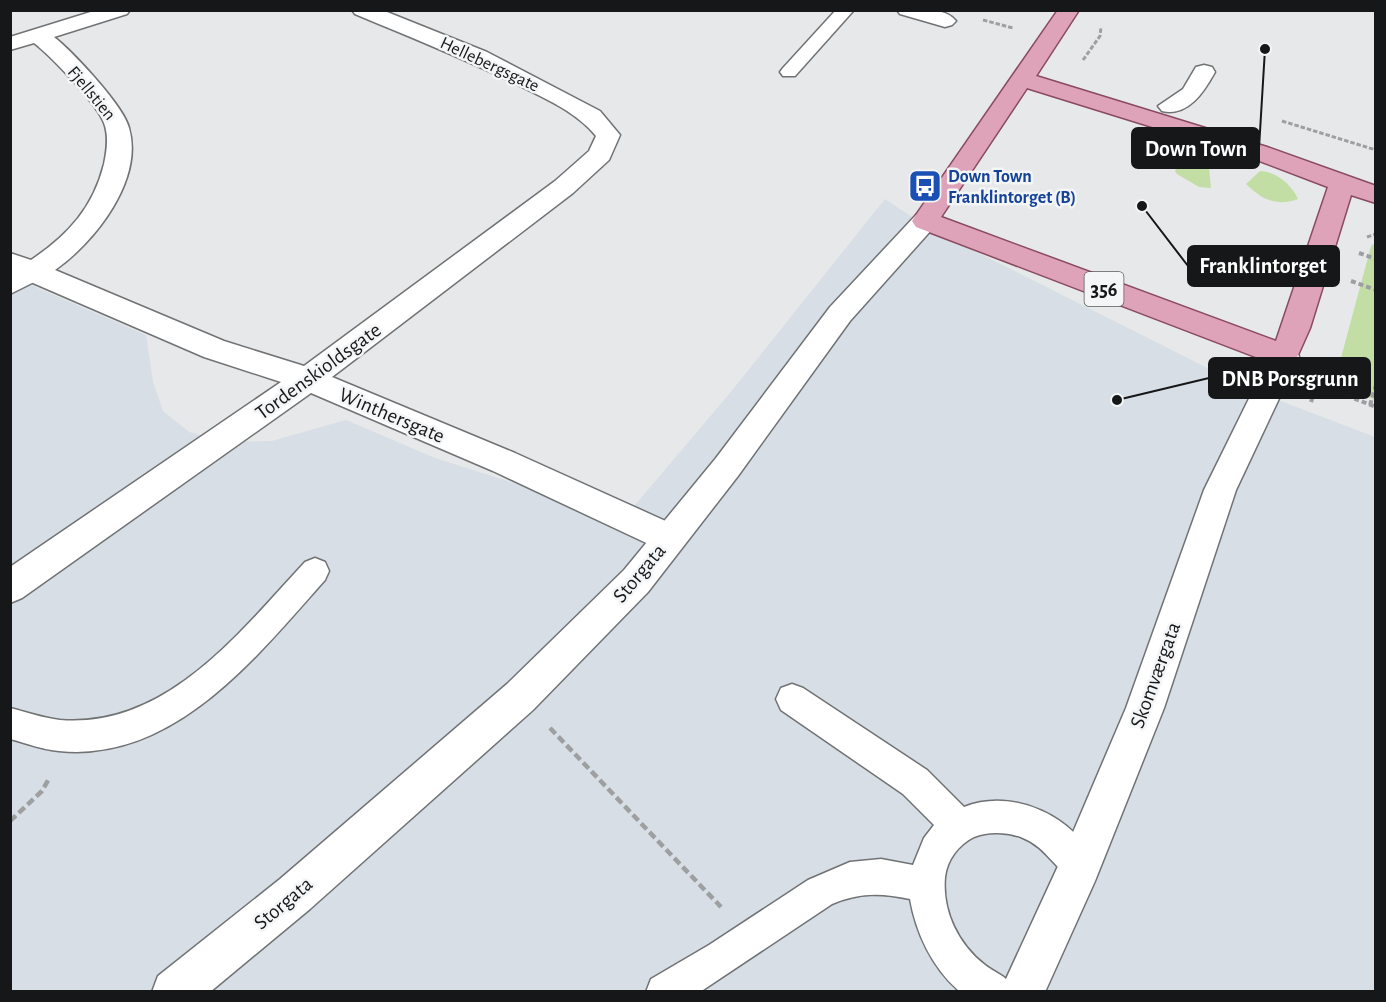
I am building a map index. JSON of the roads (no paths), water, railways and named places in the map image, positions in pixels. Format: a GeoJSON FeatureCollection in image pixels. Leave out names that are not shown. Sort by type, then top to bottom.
{"type":"FeatureCollection","features":[{"type":"Feature","properties":{"kind":"main road","name":"Storgata"},"geometry":{"type":"LineString","coordinates":[[925,221],[1068,10]]}},
{"type":"Feature","properties":{"kind":"main road"},"geometry":{"type":"LineString","coordinates":[[1023,79],[1258,152],[1376,195]]}},
{"type":"Feature","properties":{"kind":"main road","name":"Skomværgata"},"geometry":{"type":"LineString","coordinates":[[1284,356],[1296,328],[1342,183]]}},
{"type":"Feature","properties":{"kind":"main road","name":"356"},"geometry":{"type":"LineString","coordinates":[[925,221],[1284,356]]}},
{"type":"Feature","properties":{"kind":"street"},"geometry":{"type":"LineString","coordinates":[[10,44],[120,10]]}},
{"type":"Feature","properties":{"kind":"street","name":"Hellebergsgate"},"geometry":{"type":"LineString","coordinates":[[363,10],[479,57],[557,96],[592,116],[608,135]]}},
{"type":"Feature","properties":{"kind":"street"},"geometry":{"type":"LineString","coordinates":[[907,10],[945,21]]}},
{"type":"Feature","properties":{"kind":"street","name":"Fjellstien"},"geometry":{"type":"LineString","coordinates":[[18,273],[63,252],[97,216],[109,193],[120,140],[119,126],[112,114],[55,49],[39,36]]}},
{"type":"Feature","properties":{"kind":"street"},"geometry":{"type":"LineString","coordinates":[[1170,106],[1192,93],[1204,72]]}},
{"type":"Feature","properties":{"kind":"street","name":"Tordenskioldsgate"},"geometry":{"type":"LineString","coordinates":[[10,587],[309,379],[564,187],[600,155],[608,135]]}},
{"type":"Feature","properties":{"kind":"street","name":"Storgata"},"geometry":{"type":"LineString","coordinates":[[174,992],[295,894],[520,697],[636,580],[727,467],[840,314],[925,221]]}},
{"type":"Feature","properties":{"kind":"street","name":"Winthersgate"},"geometry":{"type":"LineString","coordinates":[[18,273],[214,349],[309,379],[504,462],[669,538]]}},
{"type":"Feature","properties":{"kind":"street","name":"Skomværgata"},"geometry":{"type":"LineString","coordinates":[[1022,992],[1080,867],[1144,708],[1220,489],[1284,356]]}},
{"type":"Feature","properties":{"kind":"lane"},"geometry":{"type":"LineString","coordinates":[[789,72],[846,10]]}},
{"type":"Feature","properties":{"kind":"lane"},"geometry":{"type":"LineString","coordinates":[[10,723],[32,732],[75,739],[121,731],[152,719],[191,694],[231,662],[315,571]]}},
{"type":"Feature","properties":{"kind":"lane"},"geometry":{"type":"LineString","coordinates":[[792,699],[915,782],[959,826]]}},
{"type":"Feature","properties":{"kind":"lane"},"geometry":{"type":"LineString","coordinates":[[996,992],[980,986],[949,956],[931,919],[927,885],[933,857],[944,839],[959,826],[982,816],[1006,816],[1029,823],[1057,840],[1080,867]]}},
{"type":"Feature","properties":{"kind":"lane"},"geometry":{"type":"LineString","coordinates":[[664,992],[722,958],[820,892],[850,879],[881,876],[927,885]]}},
{"type":"Feature","properties":{"kind":"place","name":"Down Town"},"geometry":{"type":"Point","coordinates":[1265,49]}},
{"type":"Feature","properties":{"kind":"place","name":"Down Town Franklintorget (B)"},"geometry":{"type":"Point","coordinates":[925,186]}},
{"type":"Feature","properties":{"kind":"place","name":"Franklintorget"},"geometry":{"type":"Point","coordinates":[1142,206]}},
{"type":"Feature","properties":{"kind":"place","name":"DNB Porsgrunn"},"geometry":{"type":"Point","coordinates":[1117,400]}}]}
